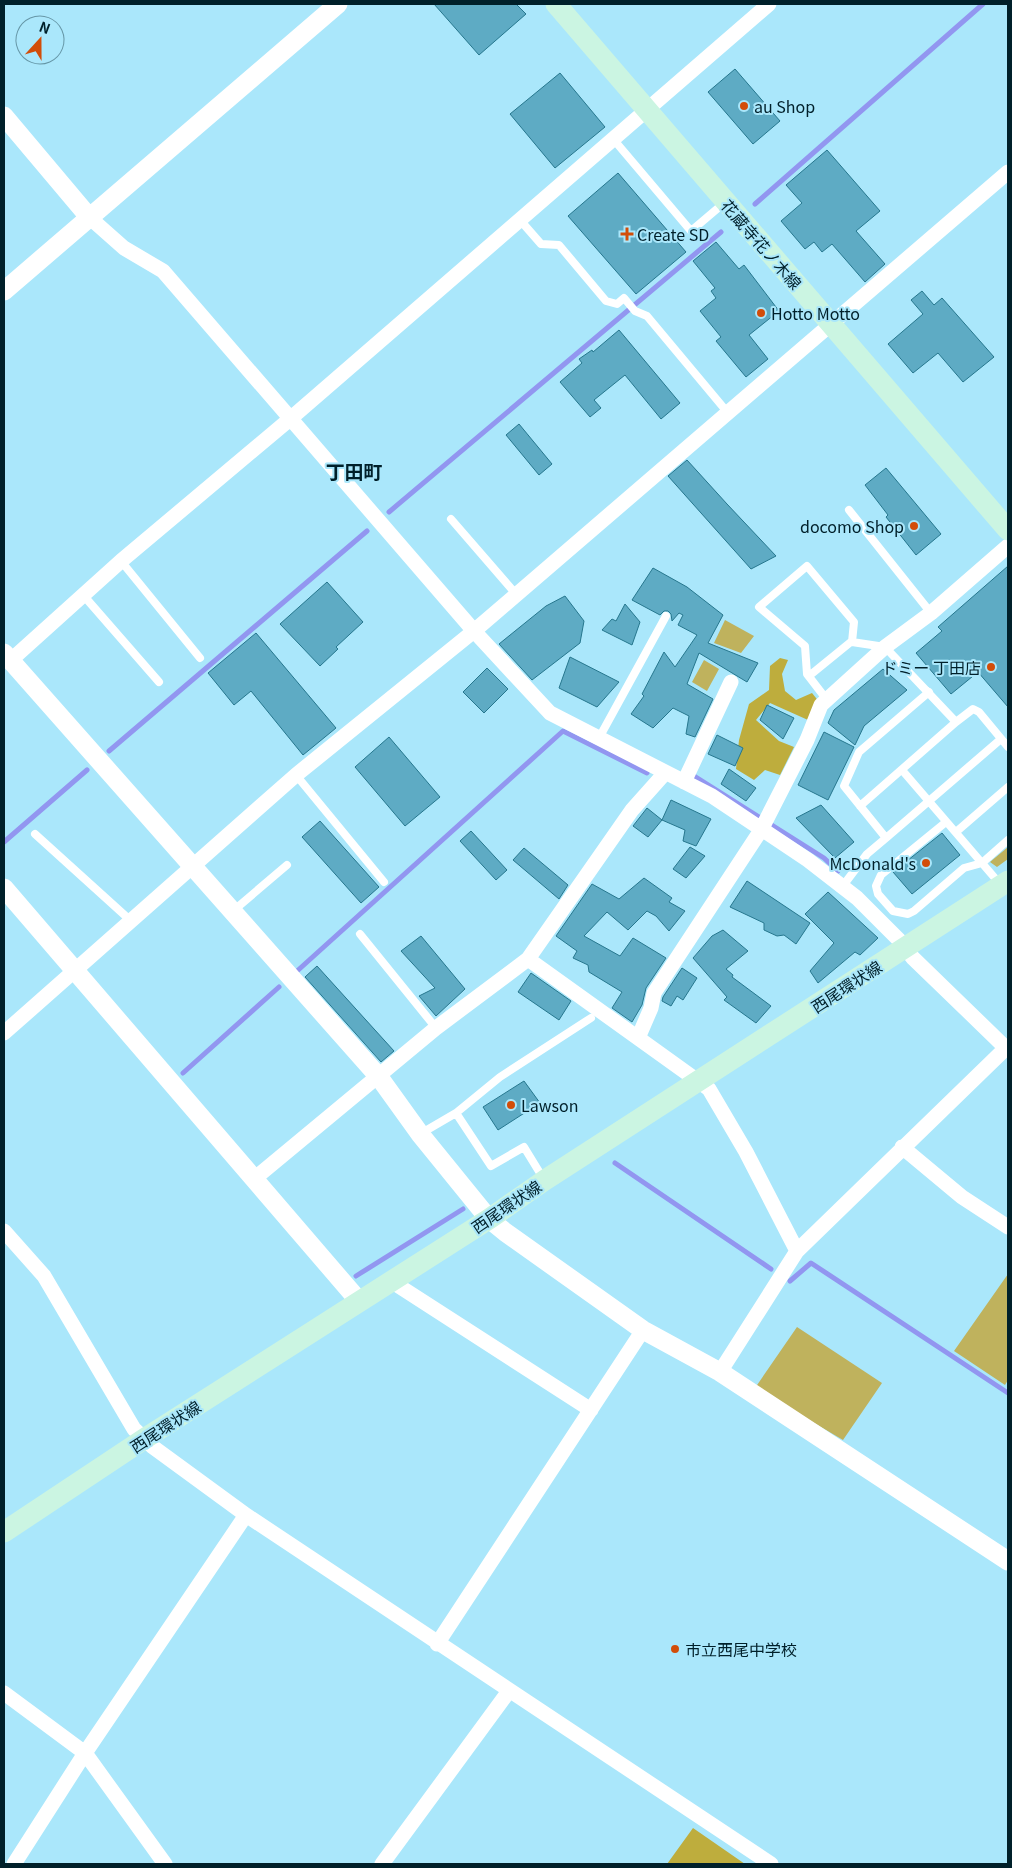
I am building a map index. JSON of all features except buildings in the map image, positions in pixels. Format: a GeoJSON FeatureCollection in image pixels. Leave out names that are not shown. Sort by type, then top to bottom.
{"type":"FeatureCollection","features":[{"type":"Feature","properties":{"kind":"main road","name":"花蔵寺花ノ木線"},"geometry":{"type":"LineString","coordinates":[[556,4],[1008,530]]}},
{"type":"Feature","properties":{"kind":"main road","name":"西尾環状線"},"geometry":{"type":"LineString","coordinates":[[6,1526],[489,1219],[545,1180],[1005,883]]}},
{"type":"Feature","properties":{"kind":"street"},"geometry":{"type":"LineString","coordinates":[[4,291],[338,4]]}},
{"type":"Feature","properties":{"kind":"street"},"geometry":{"type":"LineString","coordinates":[[769,4],[614,140],[121,561],[84,596],[6,660],[379,1078],[420,1134],[489,1219],[504,1232],[643,1330],[720,1372],[1008,1561]]}},
{"type":"Feature","properties":{"kind":"street"},"geometry":{"type":"LineString","coordinates":[[4,116],[89,216],[124,248],[163,271],[474,631],[550,713],[665,773],[765,822],[842,887],[898,939],[1007,1049],[902,1147],[796,1251],[720,1372]]}},
{"type":"Feature","properties":{"kind":"street"},"geometry":{"type":"LineString","coordinates":[[4,1033],[74,969],[296,775],[474,631],[1008,172]]}},
{"type":"Feature","properties":{"kind":"street"},"geometry":{"type":"LineString","coordinates":[[638,1038],[651,1008],[654,993],[765,822],[807,740],[821,705],[884,647],[931,613],[1008,546]]}},
{"type":"Feature","properties":{"kind":"street"},"geometry":{"type":"LineString","coordinates":[[684,782],[731,682]]}},
{"type":"Feature","properties":{"kind":"street"},"geometry":{"type":"LineString","coordinates":[[254,1179],[379,1078],[436,1028],[528,959],[632,810],[665,773]]}},
{"type":"Feature","properties":{"kind":"street"},"geometry":{"type":"LineString","coordinates":[[4,888],[359,1301]]}},
{"type":"Feature","properties":{"kind":"street"},"geometry":{"type":"LineString","coordinates":[[528,959],[709,1089],[746,1152],[796,1251]]}},
{"type":"Feature","properties":{"kind":"street"},"geometry":{"type":"LineString","coordinates":[[902,1147],[962,1197],[1008,1228]]}},
{"type":"Feature","properties":{"kind":"street"},"geometry":{"type":"LineString","coordinates":[[4,1231],[44,1276],[134,1429],[144,1439],[246,1515],[437,1644],[771,1864]]}},
{"type":"Feature","properties":{"kind":"street"},"geometry":{"type":"LineString","coordinates":[[391,1281],[591,1410]]}},
{"type":"Feature","properties":{"kind":"street"},"geometry":{"type":"LineString","coordinates":[[437,1644],[643,1330]]}},
{"type":"Feature","properties":{"kind":"street"},"geometry":{"type":"LineString","coordinates":[[14,1864],[85,1753],[246,1515]]}},
{"type":"Feature","properties":{"kind":"street"},"geometry":{"type":"LineString","coordinates":[[382,1864],[509,1691]]}},
{"type":"Feature","properties":{"kind":"street"},"geometry":{"type":"LineString","coordinates":[[4,1693],[85,1753],[165,1864]]}},
{"type":"Feature","properties":{"kind":"lane"},"geometry":{"type":"LineString","coordinates":[[614,140],[691,230],[726,202]]}},
{"type":"Feature","properties":{"kind":"lane"},"geometry":{"type":"LineString","coordinates":[[520,220],[541,244],[559,245],[606,301],[611,304],[617,304],[624,298],[632,308],[647,316],[728,413]]}},
{"type":"Feature","properties":{"kind":"lane"},"geometry":{"type":"LineString","coordinates":[[849,510],[931,613]]}},
{"type":"Feature","properties":{"kind":"lane"},"geometry":{"type":"LineString","coordinates":[[451,519],[516,594]]}},
{"type":"Feature","properties":{"kind":"lane"},"geometry":{"type":"LineString","coordinates":[[121,561],[200,658]]}},
{"type":"Feature","properties":{"kind":"lane"},"geometry":{"type":"LineString","coordinates":[[809,676],[852,641],[854,622],[807,566],[759,606],[805,646],[809,676],[827,700]]}},
{"type":"Feature","properties":{"kind":"lane"},"geometry":{"type":"LineString","coordinates":[[84,596],[159,682]]}},
{"type":"Feature","properties":{"kind":"lane"},"geometry":{"type":"LineString","coordinates":[[599,738],[666,616]]}},
{"type":"Feature","properties":{"kind":"lane"},"geometry":{"type":"LineString","coordinates":[[852,641],[884,647],[956,722]]}},
{"type":"Feature","properties":{"kind":"lane"},"geometry":{"type":"LineString","coordinates":[[886,838],[844,786],[859,752],[929,692]]}},
{"type":"Feature","properties":{"kind":"lane"},"geometry":{"type":"LineString","coordinates":[[860,806],[973,709],[979,712],[1008,747]]}},
{"type":"Feature","properties":{"kind":"lane"},"geometry":{"type":"LineString","coordinates":[[842,887],[867,854],[1002,739]]}},
{"type":"Feature","properties":{"kind":"lane"},"geometry":{"type":"LineString","coordinates":[[902,770],[982,863],[1005,883]]}},
{"type":"Feature","properties":{"kind":"lane"},"geometry":{"type":"LineString","coordinates":[[296,775],[384,882]]}},
{"type":"Feature","properties":{"kind":"lane"},"geometry":{"type":"LineString","coordinates":[[956,832],[1008,787]]}},
{"type":"Feature","properties":{"kind":"lane"},"geometry":{"type":"LineString","coordinates":[[946,822],[882,875],[876,886],[878,894],[893,911],[908,914],[914,911],[964,868],[982,863],[1008,840]]}},
{"type":"Feature","properties":{"kind":"lane"},"geometry":{"type":"LineString","coordinates":[[35,834],[130,920]]}},
{"type":"Feature","properties":{"kind":"lane"},"geometry":{"type":"LineString","coordinates":[[232,913],[287,865]]}},
{"type":"Feature","properties":{"kind":"lane"},"geometry":{"type":"LineString","coordinates":[[360,934],[436,1028]]}},
{"type":"Feature","properties":{"kind":"lane"},"geometry":{"type":"LineString","coordinates":[[420,1134],[456,1112],[500,1077],[591,1018]]}},
{"type":"Feature","properties":{"kind":"lane"},"geometry":{"type":"LineString","coordinates":[[456,1112],[491,1166],[524,1147],[545,1180]]}},
{"type":"Feature","properties":{"kind":"shaded area"},"geometry":{"type":"Polygon","coordinates":[[[725,620],[754,636],[741,653],[714,643],[725,620]]]}},
{"type":"Feature","properties":{"kind":"shaded area"},"geometry":{"type":"Polygon","coordinates":[[[780,658],[788,660],[782,674],[785,691],[796,700],[812,693],[820,703],[808,720],[770,703],[756,720],[779,741],[794,747],[780,775],[765,770],[754,780],[736,769],[739,740],[749,704],[769,690],[770,666],[780,658]]]}},
{"type":"Feature","properties":{"kind":"shaded area"},"geometry":{"type":"Polygon","coordinates":[[[704,660],[719,669],[707,691],[692,682],[704,660]]]}},
{"type":"Feature","properties":{"kind":"shaded area"},"geometry":{"type":"Polygon","coordinates":[[[1008,847],[1008,859],[997,867],[990,862],[1008,847]]]}},
{"type":"Feature","properties":{"kind":"shaded area"},"geometry":{"type":"Polygon","coordinates":[[[1008,1274],[1008,1380],[1005,1385],[954,1351],[1008,1274]]]}},
{"type":"Feature","properties":{"kind":"shaded area"},"geometry":{"type":"Polygon","coordinates":[[[797,1327],[882,1383],[843,1440],[755,1388],[797,1327]]]}},
{"type":"Feature","properties":{"kind":"shaded area"},"geometry":{"type":"Polygon","coordinates":[[[693,1828],[745,1864],[667,1864],[693,1828]]]}},
{"type":"Feature","properties":{"kind":"waterway"},"geometry":{"type":"LineString","coordinates":[[755,204],[983,4]]}},
{"type":"Feature","properties":{"kind":"waterway"},"geometry":{"type":"LineString","coordinates":[[389,512],[721,232]]}},
{"type":"Feature","properties":{"kind":"waterway"},"geometry":{"type":"LineString","coordinates":[[109,751],[367,531]]}},
{"type":"Feature","properties":{"kind":"waterway"},"geometry":{"type":"LineString","coordinates":[[296,972],[563,731],[647,773]]}},
{"type":"Feature","properties":{"kind":"waterway"},"geometry":{"type":"LineString","coordinates":[[4,842],[87,770]]}},
{"type":"Feature","properties":{"kind":"waterway"},"geometry":{"type":"LineString","coordinates":[[691,774],[824,858],[838,871]]}},
{"type":"Feature","properties":{"kind":"waterway"},"geometry":{"type":"LineString","coordinates":[[183,1073],[279,987]]}},
{"type":"Feature","properties":{"kind":"waterway"},"geometry":{"type":"LineString","coordinates":[[615,1163],[771,1269]]}},
{"type":"Feature","properties":{"kind":"waterway"},"geometry":{"type":"LineString","coordinates":[[356,1276],[463,1209]]}},
{"type":"Feature","properties":{"kind":"waterway"},"geometry":{"type":"LineString","coordinates":[[790,1281],[811,1263],[1008,1393]]}},
{"type":"Feature","properties":{"kind":"place","name":"au Shop"},"geometry":{"type":"Point","coordinates":[744,106]}},
{"type":"Feature","properties":{"kind":"place","name":"Create SD"},"geometry":{"type":"Point","coordinates":[627,234]}},
{"type":"Feature","properties":{"kind":"place","name":"Hotto Motto"},"geometry":{"type":"Point","coordinates":[761,313]}},
{"type":"Feature","properties":{"kind":"place","name":"docomo Shop"},"geometry":{"type":"Point","coordinates":[914,526]}},
{"type":"Feature","properties":{"kind":"place","name":"ドミー 丁田店"},"geometry":{"type":"Point","coordinates":[991,667]}},
{"type":"Feature","properties":{"kind":"place","name":"McDonald's"},"geometry":{"type":"Point","coordinates":[926,863]}},
{"type":"Feature","properties":{"kind":"place","name":"Lawson"},"geometry":{"type":"Point","coordinates":[511,1105]}},
{"type":"Feature","properties":{"kind":"place","name":"市立西尾中学校"},"geometry":{"type":"Point","coordinates":[675,1649]}},
{"type":"Feature","properties":{"kind":"district","name":"丁田町"},"geometry":{"type":"Point","coordinates":[354,470]}}]}
